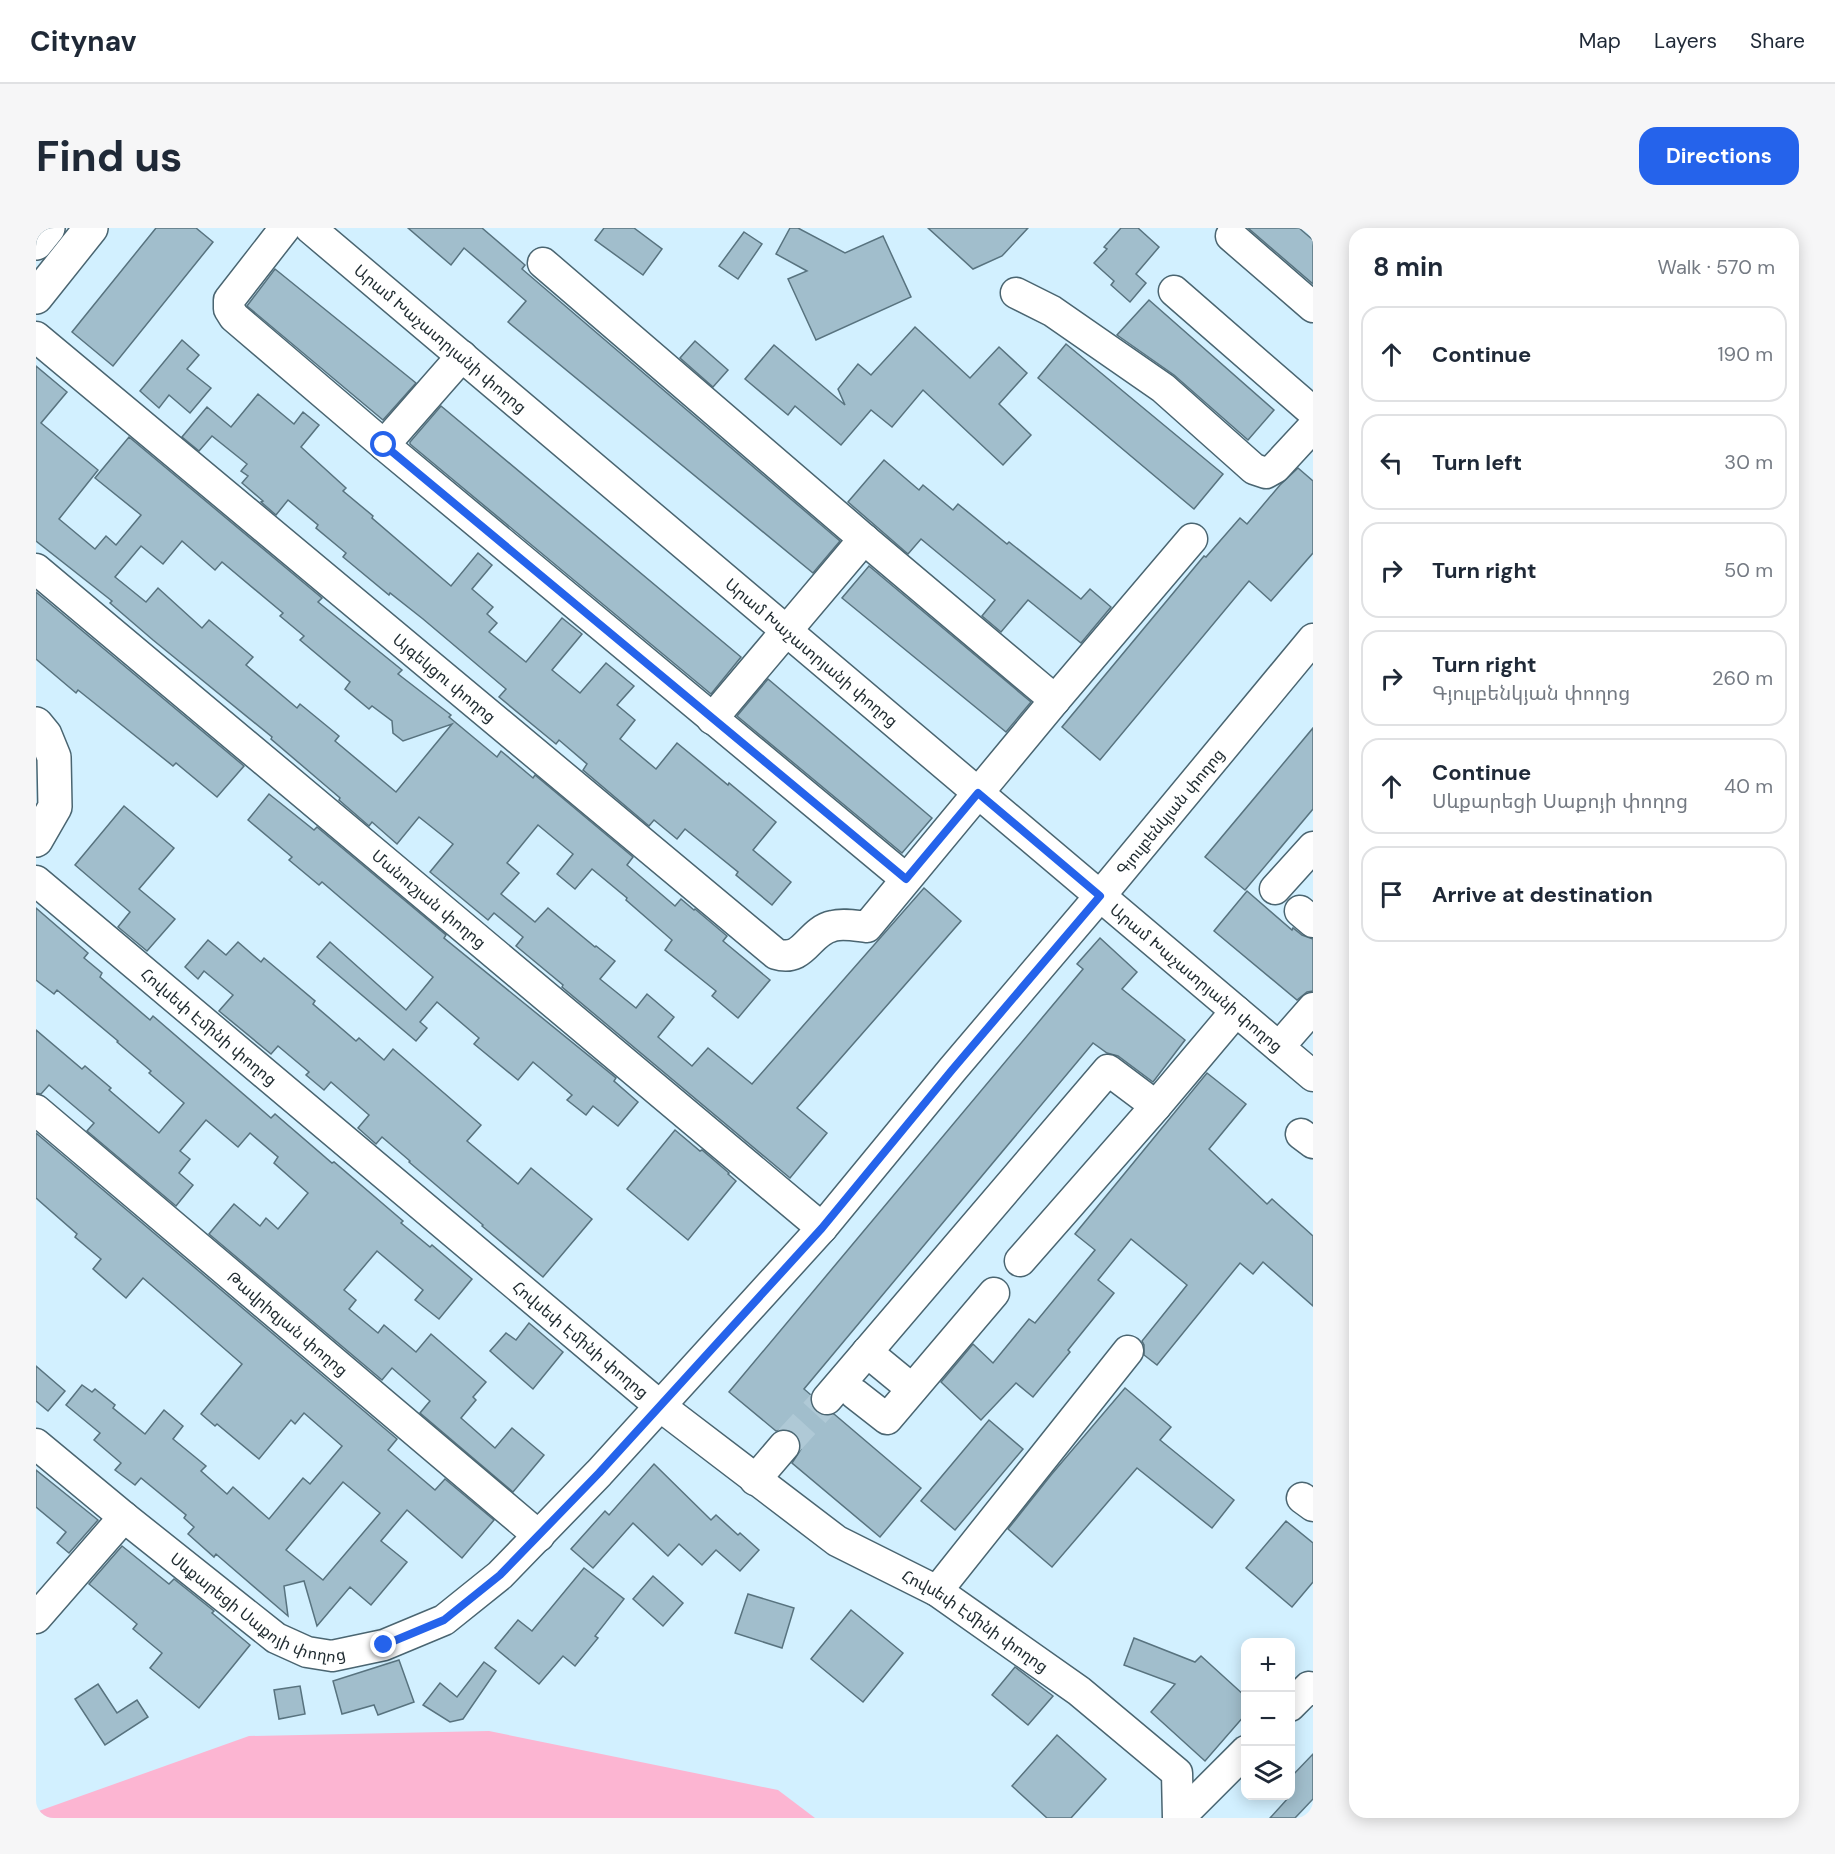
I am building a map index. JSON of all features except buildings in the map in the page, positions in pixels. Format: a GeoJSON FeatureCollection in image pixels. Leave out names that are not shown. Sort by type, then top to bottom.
{"type":"FeatureCollection","features":[{"type":"Feature","properties":{"kind":"main road"},"geometry":{"type":"LineString","coordinates":[[36,243],[48,228]]}},
{"type":"Feature","properties":{"kind":"main road"},"geometry":{"type":"LineString","coordinates":[[36,297],[91,228]]}},
{"type":"Feature","properties":{"kind":"main road"},"geometry":{"type":"LineString","coordinates":[[36,724],[45,735],[54,757],[55,807],[36,840]]}},
{"type":"Feature","properties":{"kind":"street"},"geometry":{"type":"LineString","coordinates":[[285,228],[229,300],[229,309],[234,317],[384,445],[906,879],[1054,700],[1192,539]]}},
{"type":"Feature","properties":{"kind":"street","name":"Արամ Խաչատրյանի փողոց"},"geometry":{"type":"LineString","coordinates":[[310,228],[1313,1076]]}},
{"type":"Feature","properties":{"kind":"street"},"geometry":{"type":"LineString","coordinates":[[1231,236],[1313,307]]}},
{"type":"Feature","properties":{"kind":"street"},"geometry":{"type":"LineString","coordinates":[[543,263],[1054,700]]}},
{"type":"Feature","properties":{"kind":"street"},"geometry":{"type":"LineString","coordinates":[[1173,291],[1313,412]]}},
{"type":"Feature","properties":{"kind":"street"},"geometry":{"type":"LineString","coordinates":[[1016,293],[1052,311],[1163,388],[1254,469],[1266,473],[1275,468],[1313,427]]}},
{"type":"Feature","properties":{"kind":"street","name":"Այգեկցու փողոց"},"geometry":{"type":"LineString","coordinates":[[38,344],[776,954],[786,957],[796,954],[819,933],[834,925],[867,927],[906,879]]}},
{"type":"Feature","properties":{"kind":"street"},"geometry":{"type":"LineString","coordinates":[[384,445],[462,356]]}},
{"type":"Feature","properties":{"kind":"street"},"geometry":{"type":"LineString","coordinates":[[712,719],[864,539]]}},
{"type":"Feature","properties":{"kind":"street","name":"Մանուշյան փողոց"},"geometry":{"type":"LineString","coordinates":[[36,569],[822,1228]]}},
{"type":"Feature","properties":{"kind":"street","name":"Գյուլբենկյան փողոց"},"geometry":{"type":"LineString","coordinates":[[500,1575],[599,1473],[822,1228],[1313,639]]}},
{"type":"Feature","properties":{"kind":"street"},"geometry":{"type":"LineString","coordinates":[[1275,889],[1313,847]]}},
{"type":"Feature","properties":{"kind":"street","name":"Հովսեփ Էմինի փողոց"},"geometry":{"type":"LineString","coordinates":[[36,881],[660,1406],[755,1480],[837,1541],[937,1591],[1079,1691],[1177,1773],[1178,1818]]}},
{"type":"Feature","properties":{"kind":"street"},"geometry":{"type":"LineString","coordinates":[[1279,1047],[1313,1008]]}},
{"type":"Feature","properties":{"kind":"street"},"geometry":{"type":"LineString","coordinates":[[1020,1261],[1236,1011]]}},
{"type":"Feature","properties":{"kind":"street"},"geometry":{"type":"LineString","coordinates":[[994,1293],[887,1419],[841,1397],[867,1352],[1108,1070],[1156,1106]]}},
{"type":"Feature","properties":{"kind":"street","name":"Թավրիզյան փողոց"},"geometry":{"type":"LineString","coordinates":[[36,1110],[539,1536]]}},
{"type":"Feature","properties":{"kind":"street"},"geometry":{"type":"LineString","coordinates":[[937,1591],[1128,1351]]}},
{"type":"Feature","properties":{"kind":"street"},"geometry":{"type":"LineString","coordinates":[[867,1352],[912,1389]]}},
{"type":"Feature","properties":{"kind":"street","name":"Սևքարեցի Սաքոյի փողոց"},"geometry":{"type":"LineString","coordinates":[[36,1444],[276,1638],[307,1652],[332,1656],[384,1645],[444,1620],[500,1575]]}},
{"type":"Feature","properties":{"kind":"street"},"geometry":{"type":"LineString","coordinates":[[755,1480],[784,1446]]}},
{"type":"Feature","properties":{"kind":"street"},"geometry":{"type":"LineString","coordinates":[[36,1618],[124,1517]]}},
{"type":"Feature","properties":{"kind":"street"},"geometry":{"type":"LineString","coordinates":[[1178,1818],[1241,1755]]}},
{"type":"Feature","properties":{"kind":"shaded area"},"geometry":{"type":"Polygon","coordinates":[[[489,1731],[778,1790],[815,1818],[36,1818],[36,1812],[249,1736],[489,1731]]]}},
{"type":"Feature","properties":{"kind":"tunnel"},"geometry":{"type":"LineString","coordinates":[[784,1446],[827,1399]]}},
{"type":"Feature","properties":{"kind":"route"},"geometry":{"type":"LineString","coordinates":[[384,445],[906,879],[978,793],[1100,896],[822,1228],[599,1473],[500,1575],[444,1620],[384,1645]]}}]}
